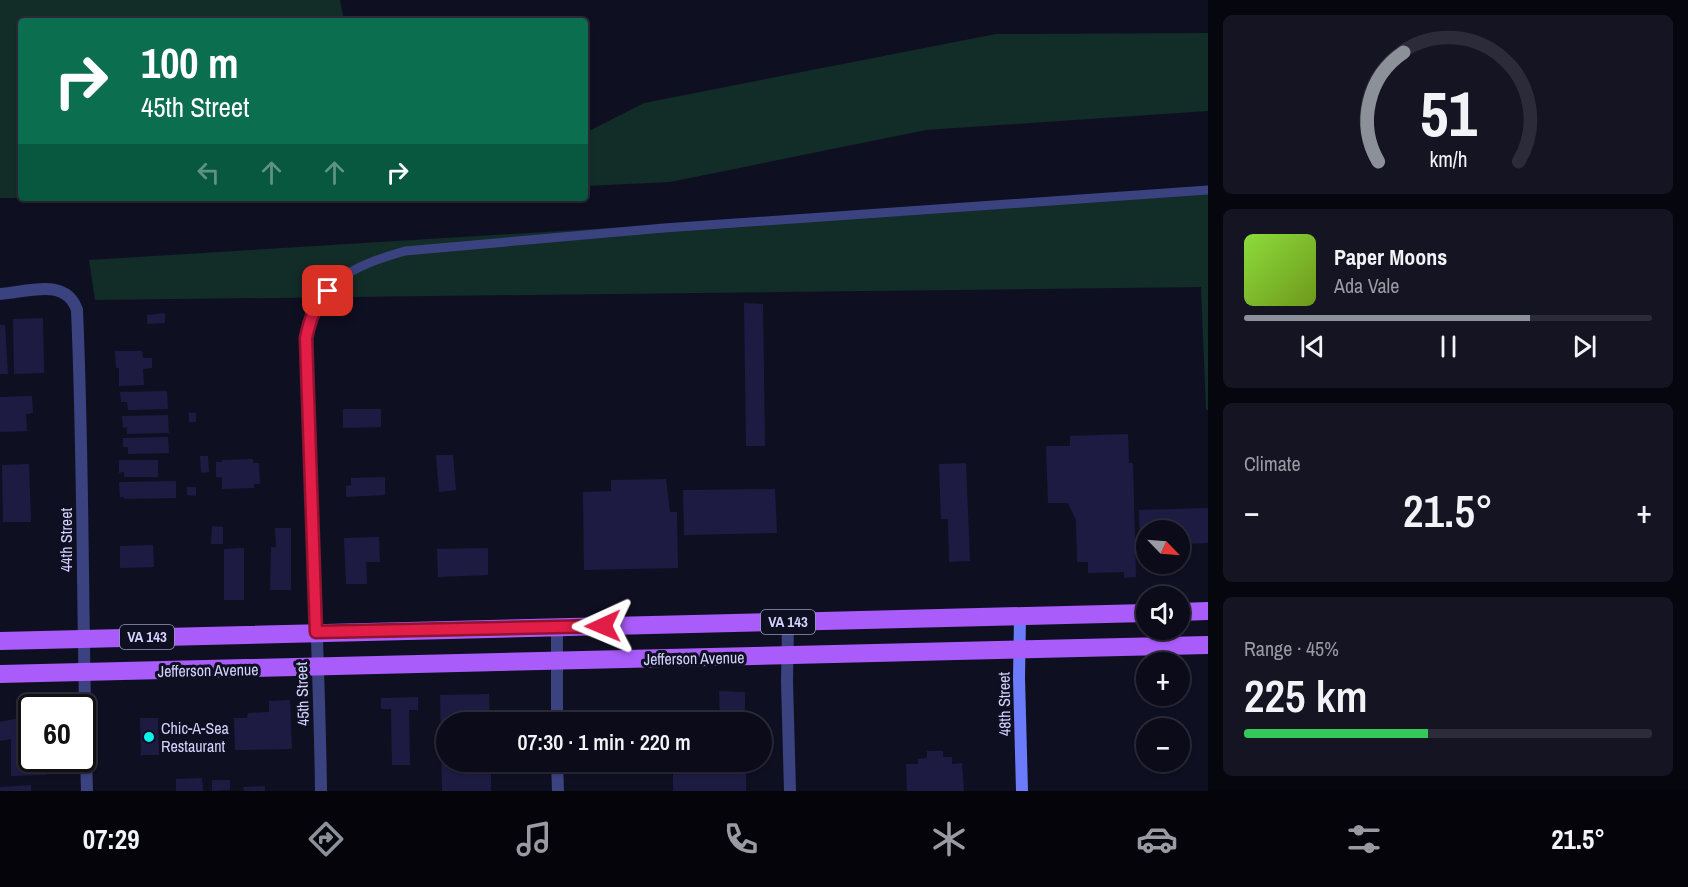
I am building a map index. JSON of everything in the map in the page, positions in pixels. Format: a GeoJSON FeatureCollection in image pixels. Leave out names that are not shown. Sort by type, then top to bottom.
{"type":"FeatureCollection","features":[{"type":"Feature","properties":{"kind":"main road"},"geometry":{"type":"LineString","coordinates":[[1190,612],[1208,611]]}},
{"type":"Feature","properties":{"kind":"main road","name":"Jefferson Avenue"},"geometry":{"type":"LineString","coordinates":[[0,641],[1136,613]]}},
{"type":"Feature","properties":{"kind":"main road","name":"Jefferson Avenue"},"geometry":{"type":"LineString","coordinates":[[0,674],[1208,645]]}},
{"type":"Feature","properties":{"kind":"street","name":"45th Street"},"geometry":{"type":"LineString","coordinates":[[321,791],[306,338],[310,319],[318,302],[337,281]]}},
{"type":"Feature","properties":{"kind":"street","name":"44th Street"},"geometry":{"type":"LineString","coordinates":[[0,294],[56,289],[66,292],[74,300],[77,310],[82,414],[83,672],[87,791]]}},
{"type":"Feature","properties":{"kind":"street","name":"48th Street"},"geometry":{"type":"LineString","coordinates":[[1020,617],[1022,791]]}},
{"type":"Feature","properties":{"kind":"street"},"geometry":{"type":"LineString","coordinates":[[788,622],[790,791]]}},
{"type":"Feature","properties":{"kind":"street"},"geometry":{"type":"LineString","coordinates":[[557,627],[557,712]]}},
{"type":"Feature","properties":{"kind":"street"},"geometry":{"type":"LineString","coordinates":[[557,772],[558,791]]}},
{"type":"Feature","properties":{"kind":"lane"},"geometry":{"type":"LineString","coordinates":[[337,281],[350,271],[377,259],[405,251],[664,228],[1208,190]]}},
{"type":"Feature","properties":{"kind":"green space"},"geometry":{"type":"Polygon","coordinates":[[[0,0],[340,0],[343,18],[18,18],[18,198],[0,198],[0,0]]]}},
{"type":"Feature","properties":{"kind":"green space"},"geometry":{"type":"Polygon","coordinates":[[[1208,33],[1208,111],[926,130],[670,182],[588,186],[588,131],[644,103],[996,34],[1208,33]]]}},
{"type":"Feature","properties":{"kind":"green space"},"geometry":{"type":"Polygon","coordinates":[[[1208,191],[1208,410],[1206,410],[1201,287],[95,300],[89,260],[1208,191]]]}},
{"type":"Feature","properties":{"kind":"building"},"geometry":{"type":"Polygon","coordinates":[[[744,303],[763,304],[765,446],[746,446],[744,303]]]}},
{"type":"Feature","properties":{"kind":"building"},"geometry":{"type":"Polygon","coordinates":[[[165,313],[165,323],[147,324],[147,315],[165,313]]]}},
{"type":"Feature","properties":{"kind":"building"},"geometry":{"type":"Polygon","coordinates":[[[43,318],[44,373],[14,374],[13,319],[43,318]]]}},
{"type":"Feature","properties":{"kind":"building"},"geometry":{"type":"Polygon","coordinates":[[[0,325],[5,325],[8,374],[0,374],[0,325]]]}},
{"type":"Feature","properties":{"kind":"building"},"geometry":{"type":"Polygon","coordinates":[[[115,351],[142,351],[143,358],[152,358],[152,368],[143,369],[144,385],[119,386],[119,368],[116,368],[115,351]]]}},
{"type":"Feature","properties":{"kind":"building"},"geometry":{"type":"Polygon","coordinates":[[[167,391],[168,409],[128,410],[127,402],[121,402],[120,392],[167,391]]]}},
{"type":"Feature","properties":{"kind":"building"},"geometry":{"type":"Polygon","coordinates":[[[32,396],[33,413],[26,414],[27,431],[0,432],[0,397],[32,396]]]}},
{"type":"Feature","properties":{"kind":"building"},"geometry":{"type":"Polygon","coordinates":[[[343,409],[381,409],[381,427],[343,428],[343,409]]]}},
{"type":"Feature","properties":{"kind":"building"},"geometry":{"type":"Polygon","coordinates":[[[189,413],[196,413],[196,422],[189,422],[189,413]]]}},
{"type":"Feature","properties":{"kind":"building"},"geometry":{"type":"Polygon","coordinates":[[[168,415],[169,433],[127,434],[127,427],[123,428],[122,416],[168,415]]]}},
{"type":"Feature","properties":{"kind":"building"},"geometry":{"type":"Polygon","coordinates":[[[1128,434],[1129,463],[1133,463],[1136,577],[1124,578],[1124,572],[1088,573],[1088,562],[1077,562],[1076,520],[1068,503],[1048,503],[1046,446],[1070,446],[1070,436],[1128,434]]]}},
{"type":"Feature","properties":{"kind":"building"},"geometry":{"type":"Polygon","coordinates":[[[168,437],[169,453],[128,454],[128,447],[123,447],[123,438],[168,437]]]}},
{"type":"Feature","properties":{"kind":"building"},"geometry":{"type":"Polygon","coordinates":[[[436,455],[453,455],[456,490],[439,492],[436,455]]]}},
{"type":"Feature","properties":{"kind":"building"},"geometry":{"type":"Polygon","coordinates":[[[200,456],[208,456],[209,472],[201,473],[200,456]]]}},
{"type":"Feature","properties":{"kind":"building"},"geometry":{"type":"Polygon","coordinates":[[[253,459],[253,463],[259,463],[260,484],[254,484],[254,488],[222,489],[222,477],[216,477],[216,462],[253,459]]]}},
{"type":"Feature","properties":{"kind":"building"},"geometry":{"type":"Polygon","coordinates":[[[119,460],[158,460],[158,477],[124,477],[124,472],[119,473],[119,460]]]}},
{"type":"Feature","properties":{"kind":"building"},"geometry":{"type":"Polygon","coordinates":[[[966,463],[970,561],[949,562],[948,519],[941,519],[939,464],[966,463]]]}},
{"type":"Feature","properties":{"kind":"building"},"geometry":{"type":"Polygon","coordinates":[[[29,464],[31,522],[3,522],[2,465],[29,464]]]}},
{"type":"Feature","properties":{"kind":"building"},"geometry":{"type":"Polygon","coordinates":[[[385,477],[385,495],[346,497],[346,486],[351,485],[351,478],[385,477]]]}},
{"type":"Feature","properties":{"kind":"building"},"geometry":{"type":"Polygon","coordinates":[[[666,479],[670,512],[677,512],[678,568],[584,570],[583,492],[611,491],[611,480],[666,479]]]}},
{"type":"Feature","properties":{"kind":"building"},"geometry":{"type":"Polygon","coordinates":[[[176,481],[176,498],[124,499],[120,497],[119,482],[176,481]]]}},
{"type":"Feature","properties":{"kind":"building"},"geometry":{"type":"Polygon","coordinates":[[[187,487],[196,487],[196,496],[187,495],[187,487]]]}},
{"type":"Feature","properties":{"kind":"building"},"geometry":{"type":"Polygon","coordinates":[[[775,489],[777,533],[684,535],[683,490],[775,489]]]}},
{"type":"Feature","properties":{"kind":"building"},"geometry":{"type":"Polygon","coordinates":[[[1208,508],[1208,543],[1190,544],[1190,520],[1139,520],[1139,510],[1208,508]]]}},
{"type":"Feature","properties":{"kind":"building"},"geometry":{"type":"Polygon","coordinates":[[[212,526],[223,527],[223,544],[211,544],[212,526]]]}},
{"type":"Feature","properties":{"kind":"building"},"geometry":{"type":"Polygon","coordinates":[[[275,528],[291,528],[291,590],[270,590],[271,547],[276,547],[275,528]]]}},
{"type":"Feature","properties":{"kind":"building"},"geometry":{"type":"Polygon","coordinates":[[[379,537],[380,562],[366,562],[367,584],[346,584],[344,538],[379,537]]]}},
{"type":"Feature","properties":{"kind":"building"},"geometry":{"type":"Polygon","coordinates":[[[153,545],[154,567],[120,568],[120,546],[153,545]]]}},
{"type":"Feature","properties":{"kind":"building"},"geometry":{"type":"Polygon","coordinates":[[[244,548],[244,600],[224,600],[224,549],[244,548]]]}},
{"type":"Feature","properties":{"kind":"building"},"geometry":{"type":"Polygon","coordinates":[[[488,548],[488,575],[438,577],[437,549],[488,548]]]}},
{"type":"Feature","properties":{"kind":"building"},"geometry":{"type":"Polygon","coordinates":[[[719,691],[745,692],[745,712],[720,712],[719,691]]]}},
{"type":"Feature","properties":{"kind":"building"},"geometry":{"type":"Polygon","coordinates":[[[489,694],[490,712],[440,712],[440,695],[489,694]]]}},
{"type":"Feature","properties":{"kind":"building"},"geometry":{"type":"Polygon","coordinates":[[[418,697],[418,710],[409,710],[410,765],[392,765],[391,709],[381,709],[381,698],[418,697]]]}},
{"type":"Feature","properties":{"kind":"building"},"geometry":{"type":"Polygon","coordinates":[[[290,700],[292,749],[235,750],[234,718],[247,718],[248,713],[269,712],[269,701],[290,700]]]}},
{"type":"Feature","properties":{"kind":"building","name":"Chic-A-Sea Restaurant"},"geometry":{"type":"Polygon","coordinates":[[[140,718],[158,718],[159,755],[141,755],[140,718]]]}},
{"type":"Feature","properties":{"kind":"building"},"geometry":{"type":"Polygon","coordinates":[[[18,719],[18,772],[47,772],[47,775],[11,776],[11,739],[0,741],[0,722],[18,719]]]}},
{"type":"Feature","properties":{"kind":"building"},"geometry":{"type":"Polygon","coordinates":[[[927,751],[943,751],[943,757],[952,757],[952,764],[962,763],[964,791],[907,791],[906,764],[918,764],[918,759],[927,758],[927,751]]]}},
{"type":"Feature","properties":{"kind":"building"},"geometry":{"type":"Polygon","coordinates":[[[442,772],[491,772],[491,791],[442,791],[442,772]]]}},
{"type":"Feature","properties":{"kind":"building"},"geometry":{"type":"Polygon","coordinates":[[[673,772],[746,772],[746,791],[673,791],[673,772]]]}},
{"type":"Feature","properties":{"kind":"building"},"geometry":{"type":"Polygon","coordinates":[[[202,778],[203,791],[176,791],[176,779],[202,778]]]}},
{"type":"Feature","properties":{"kind":"building"},"geometry":{"type":"Polygon","coordinates":[[[212,780],[230,780],[230,790],[212,791],[212,780]]]}},
{"type":"Feature","properties":{"kind":"building"},"geometry":{"type":"Polygon","coordinates":[[[31,785],[31,791],[0,791],[0,787],[31,785]]]}},
{"type":"Feature","properties":{"kind":"building"},"geometry":{"type":"Polygon","coordinates":[[[265,786],[265,791],[244,791],[243,787],[265,786]]]}},
{"type":"Feature","properties":{"kind":"place","name":"Chic-A-Sea Restaurant"},"geometry":{"type":"Point","coordinates":[149,737]}},
{"type":"Feature","properties":{"kind":"route"},"geometry":{"type":"LineString","coordinates":[[328,291],[318,302],[310,319],[306,338],[316,632],[603,626]]}}]}
